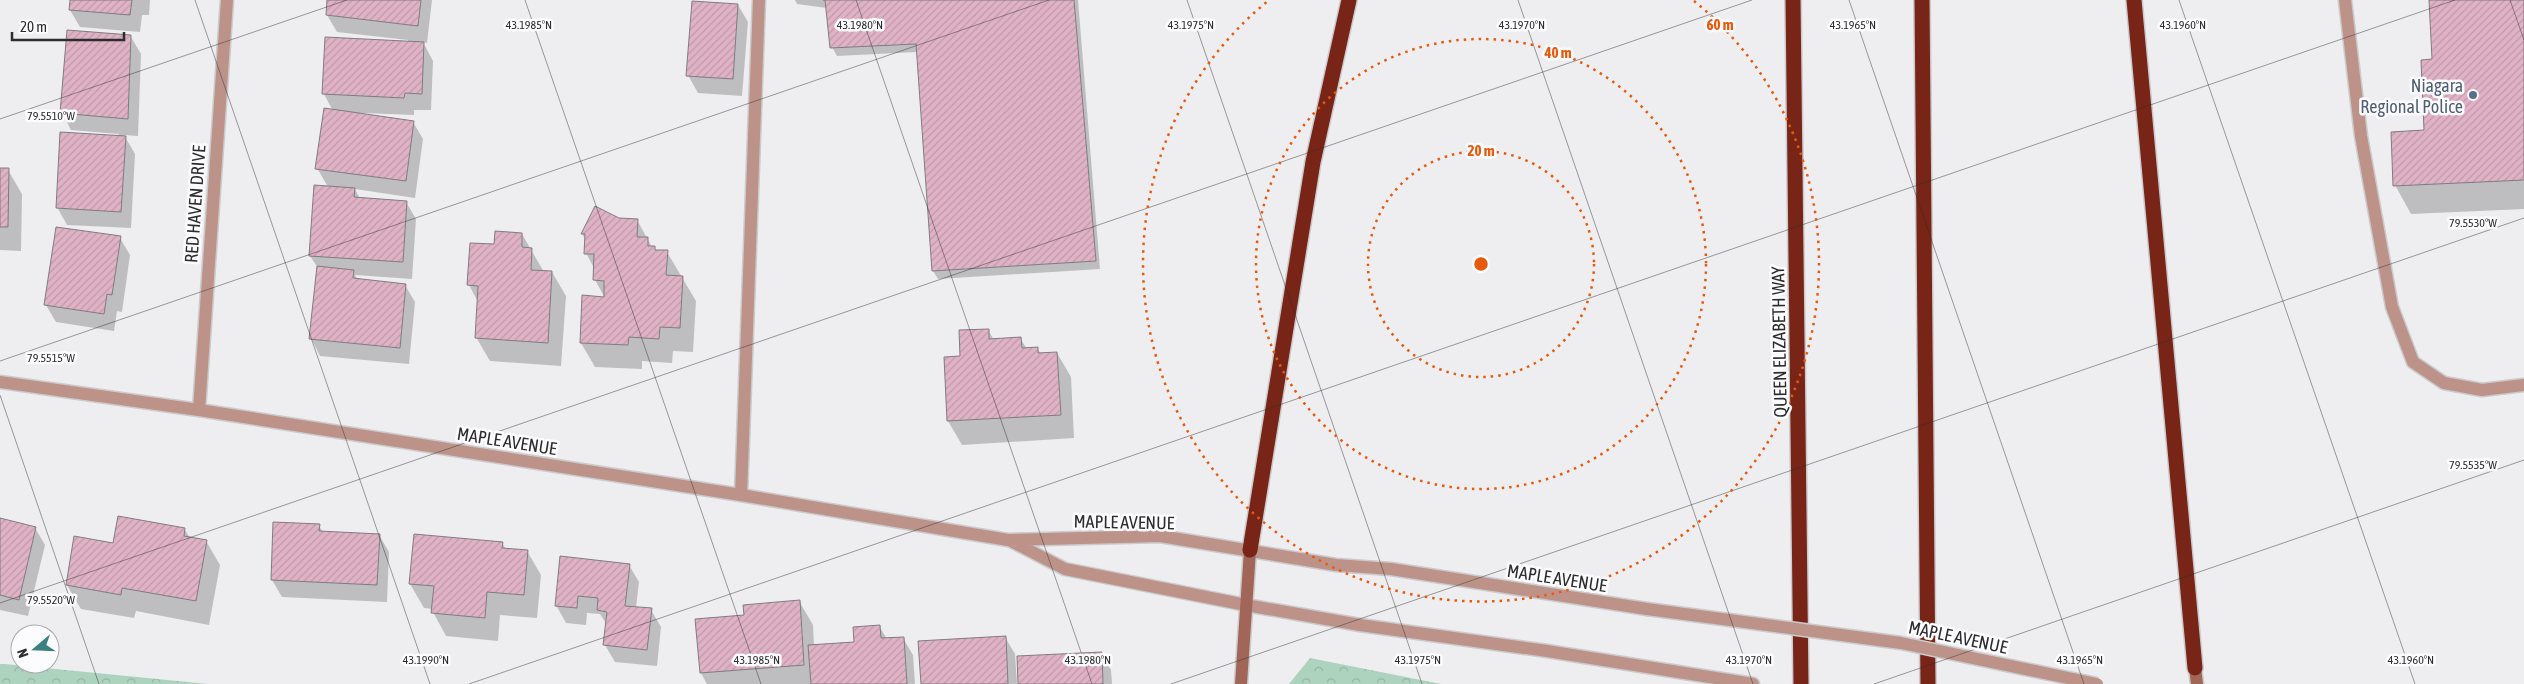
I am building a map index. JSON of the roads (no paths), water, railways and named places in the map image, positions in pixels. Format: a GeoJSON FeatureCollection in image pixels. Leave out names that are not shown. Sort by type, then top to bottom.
{"type":"FeatureCollection","features":[{"type":"Feature","properties":{"kind":"highway"},"geometry":{"type":"LineString","coordinates":[[1250,550],[1314,162],[1349,0]]}},
{"type":"Feature","properties":{"kind":"highway","name":"QUEEN ELIZABETH WAY"},"geometry":{"type":"LineString","coordinates":[[1793,0],[1801,684]]}},
{"type":"Feature","properties":{"kind":"highway"},"geometry":{"type":"LineString","coordinates":[[1922,0],[1928,684]]}},
{"type":"Feature","properties":{"kind":"highway"},"geometry":{"type":"LineString","coordinates":[[2134,0],[2195,668]]}},
{"type":"Feature","properties":{"kind":"main road"},"geometry":{"type":"LineString","coordinates":[[1241,684],[1250,550]]}},
{"type":"Feature","properties":{"kind":"main road"},"geometry":{"type":"LineString","coordinates":[[2195,668],[2197,684]]}},
{"type":"Feature","properties":{"kind":"street","name":"RED HAVEN DRIVE"},"geometry":{"type":"LineString","coordinates":[[199,410],[227,0]]}},
{"type":"Feature","properties":{"kind":"street"},"geometry":{"type":"LineString","coordinates":[[741,495],[759,0]]}},
{"type":"Feature","properties":{"kind":"street"},"geometry":{"type":"LineString","coordinates":[[2345,0],[2361,136],[2392,307],[2413,362],[2444,383],[2482,390],[2524,384]]}},
{"type":"Feature","properties":{"kind":"street","name":"MAPLE AVENUE"},"geometry":{"type":"LineString","coordinates":[[0,382],[199,410],[741,495],[1008,540],[1160,536],[1336,564],[1391,569],[1551,595],[1901,643],[2097,684]]}},
{"type":"Feature","properties":{"kind":"street","name":"MAPLE AVENUE"},"geometry":{"type":"LineString","coordinates":[[1008,540],[1065,569],[1246,605],[1360,625],[1547,651],[1753,684]]}},
{"type":"Feature","properties":{"kind":"place","name":"Niagara Regional Police"},"geometry":{"type":"Point","coordinates":[2473,95]}}]}
